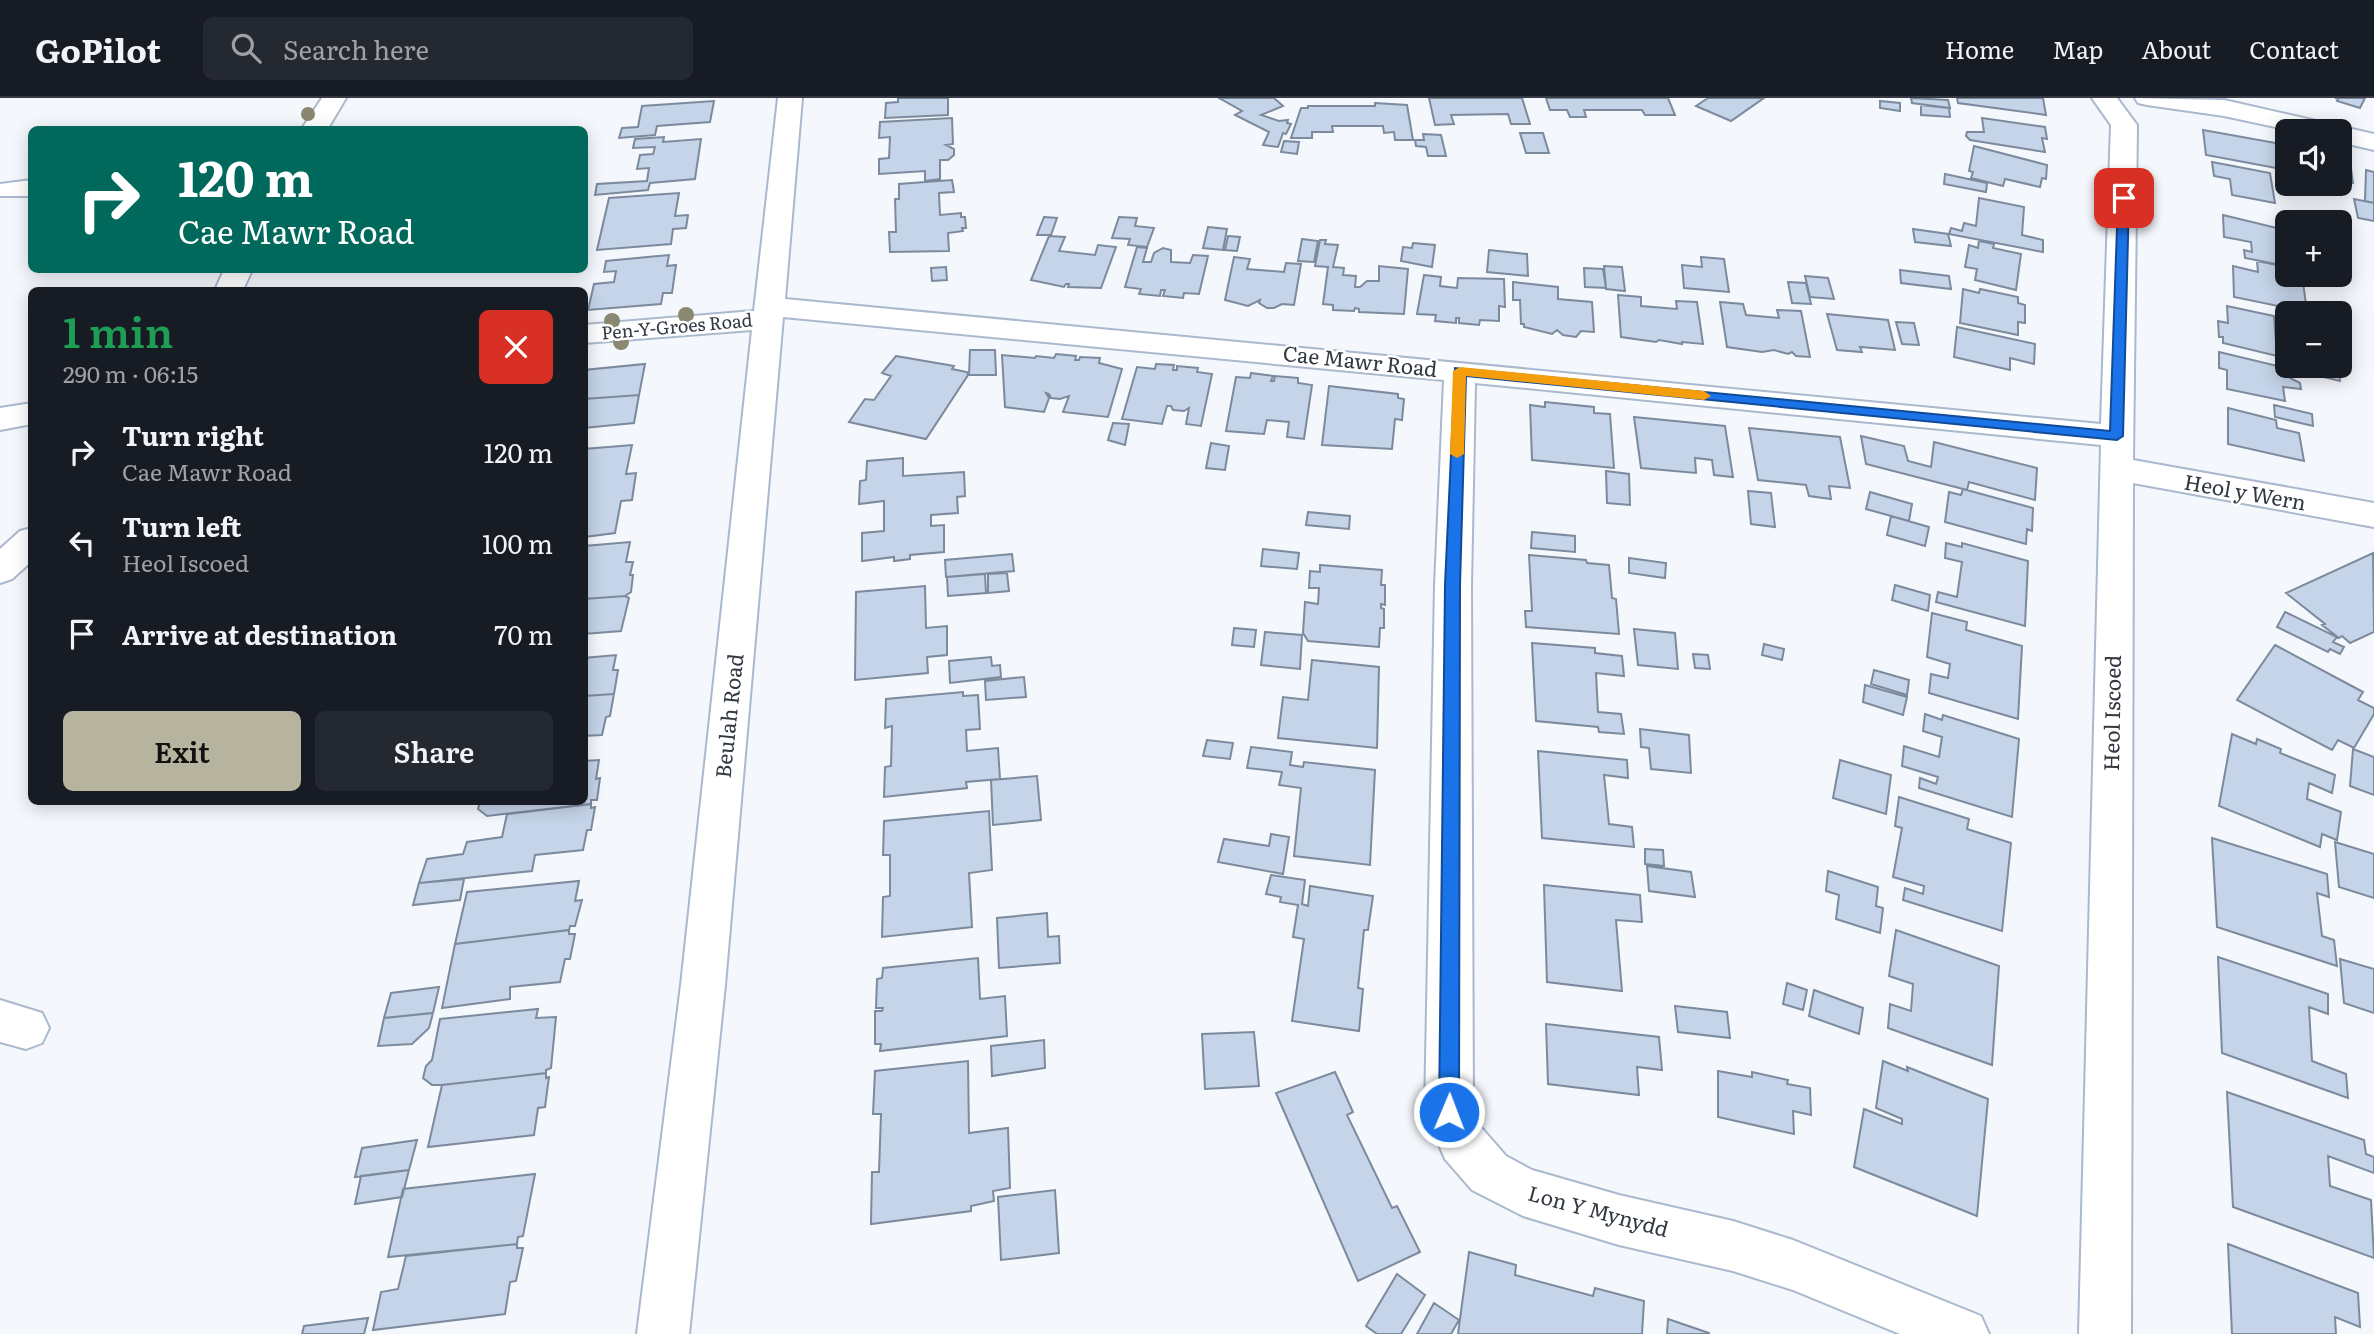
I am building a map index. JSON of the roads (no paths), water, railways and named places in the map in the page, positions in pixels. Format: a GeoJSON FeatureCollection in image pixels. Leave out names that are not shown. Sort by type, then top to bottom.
{"type":"FeatureCollection","features":[{"type":"Feature","properties":{"kind":"street"},"geometry":{"type":"LineString","coordinates":[[316,126],[334,98]]}},
{"type":"Feature","properties":{"kind":"street","name":"Beulah Road"},"geometry":{"type":"LineString","coordinates":[[663,1334],[703,985],[790,98]]}},
{"type":"Feature","properties":{"kind":"street","name":"Heol Iscoed"},"geometry":{"type":"LineString","coordinates":[[2104,98],[2123,125],[2105,1334]]}},
{"type":"Feature","properties":{"kind":"street"},"geometry":{"type":"LineString","coordinates":[[2147,98],[2224,108],[2275,119]]}},
{"type":"Feature","properties":{"kind":"street"},"geometry":{"type":"LineString","coordinates":[[2352,137],[2374,142]]}},
{"type":"Feature","properties":{"kind":"street","name":"Pen-Y-Groes Road"},"geometry":{"type":"LineString","coordinates":[[588,334],[770,313]]}},
{"type":"Feature","properties":{"kind":"street","name":"Cae Mawr Road"},"geometry":{"type":"LineString","coordinates":[[770,313],[895,317],[1460,371],[2117,453]]}},
{"type":"Feature","properties":{"kind":"street","name":"Lon Y Mynydd"},"geometry":{"type":"LineString","coordinates":[[1460,371],[1452,585],[1449,1112],[1462,1142],[1489,1173],[1522,1192],[1619,1220],[1733,1246],[1793,1265],[1963,1334]]}},
{"type":"Feature","properties":{"kind":"street"},"geometry":{"type":"LineString","coordinates":[[0,419],[28,414]]}},
{"type":"Feature","properties":{"kind":"street","name":"Heol y Wern"},"geometry":{"type":"LineString","coordinates":[[2117,453],[2374,514]]}},
{"type":"Feature","properties":{"kind":"street"},"geometry":{"type":"LineString","coordinates":[[0,570],[28,544]]}}]}
